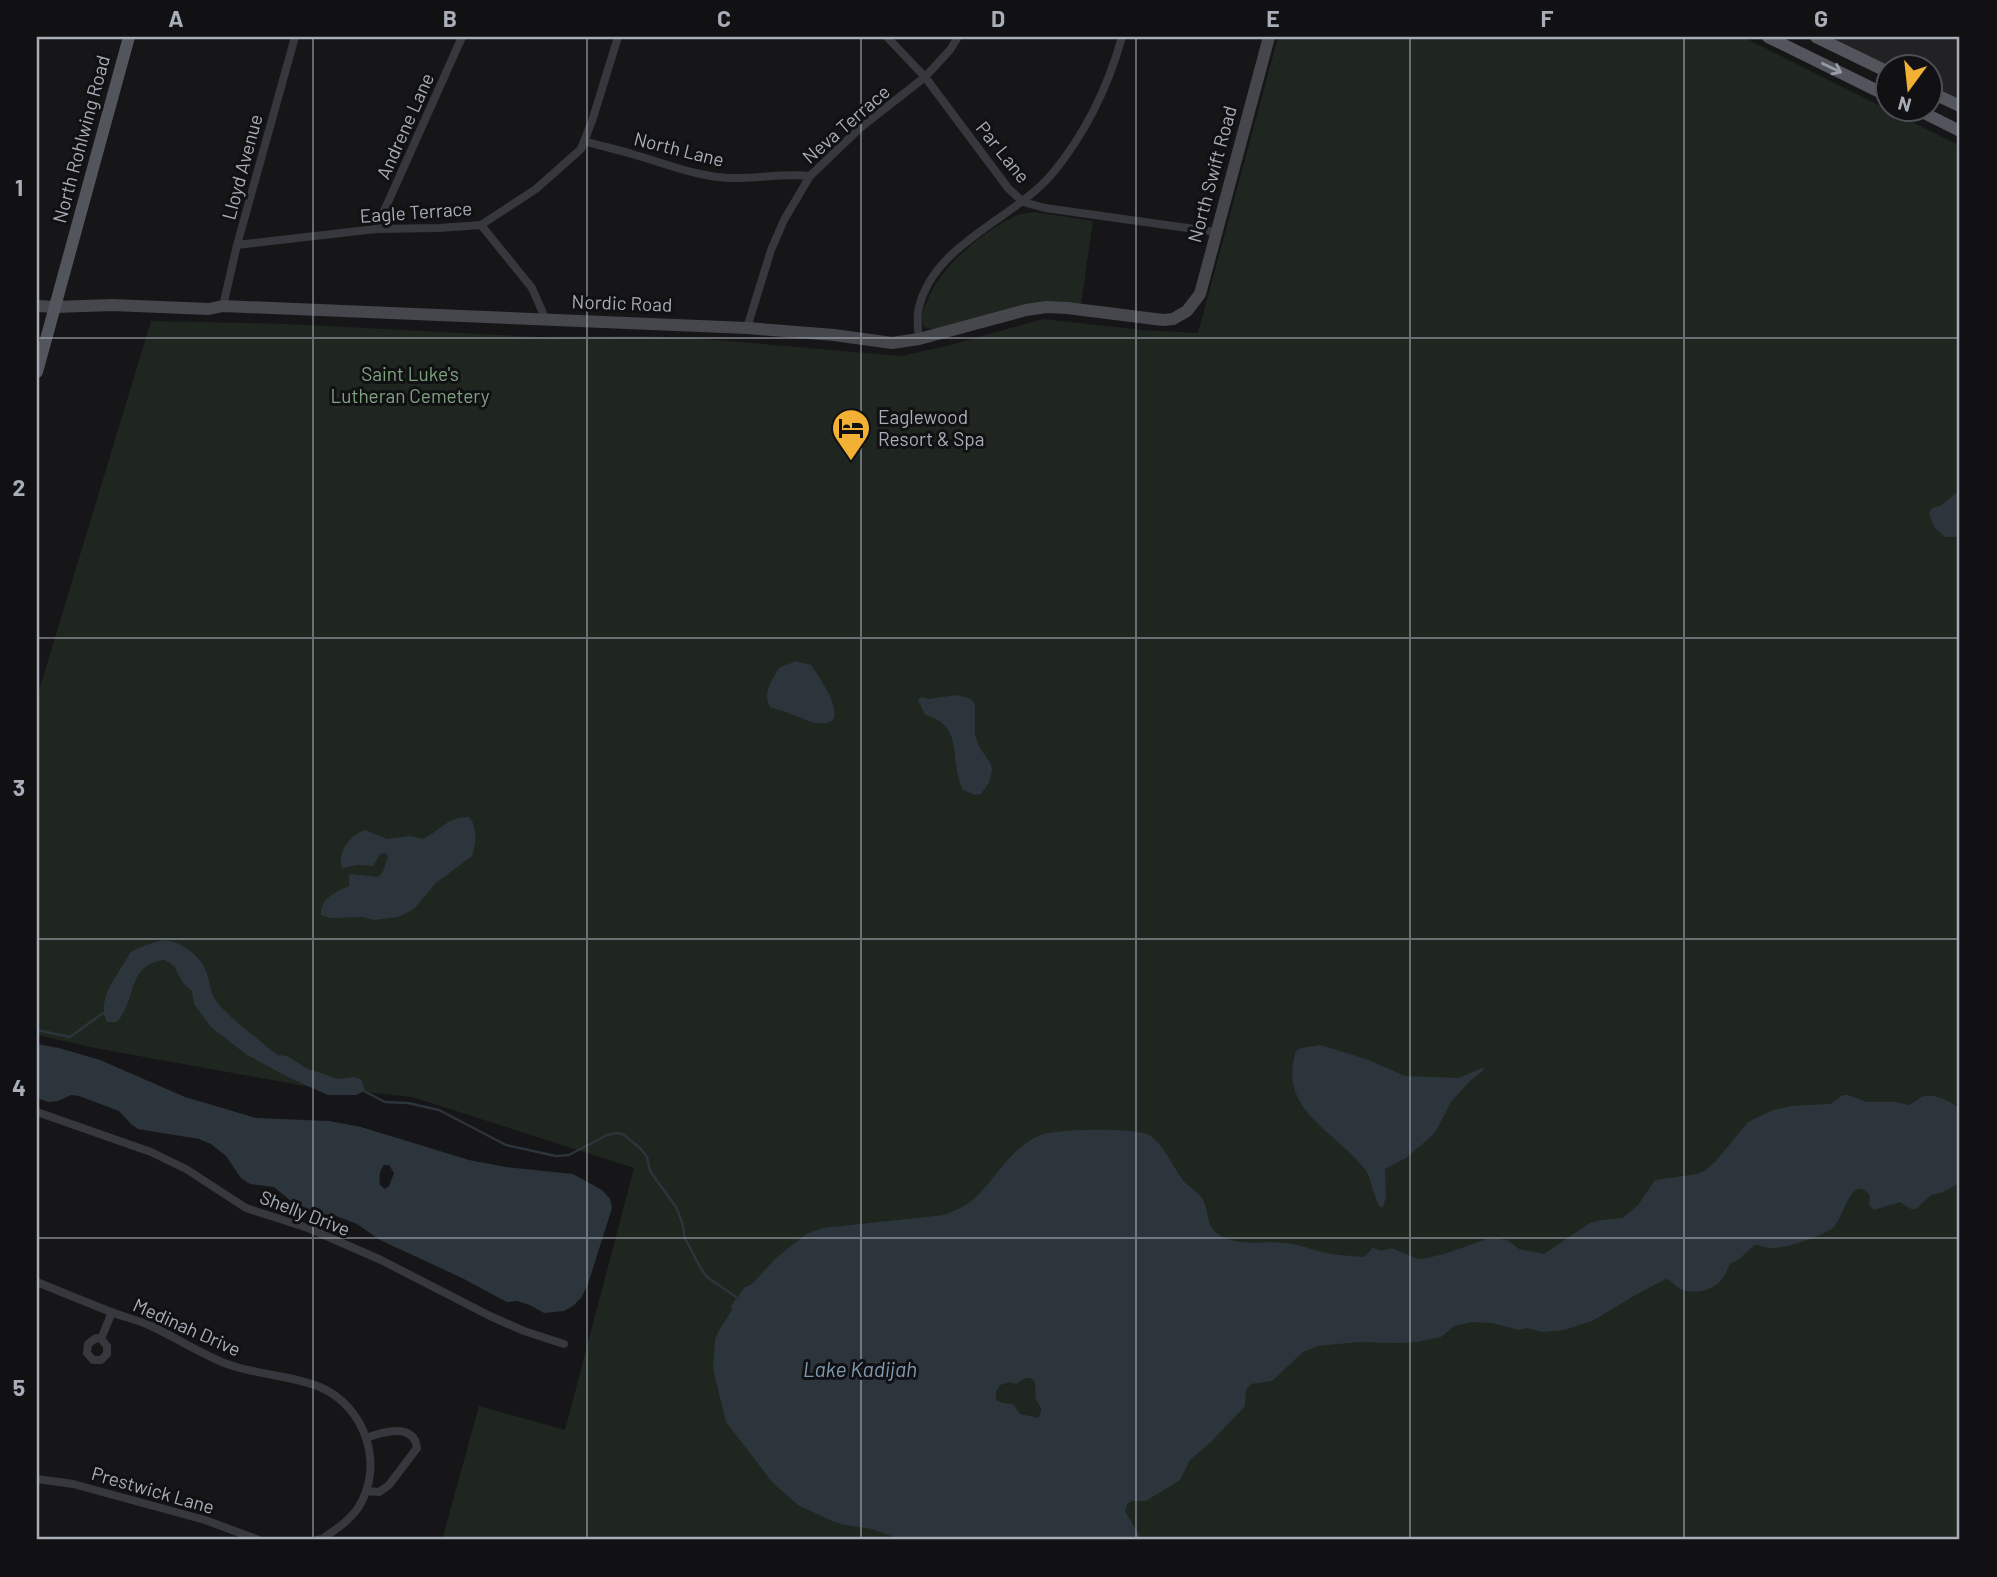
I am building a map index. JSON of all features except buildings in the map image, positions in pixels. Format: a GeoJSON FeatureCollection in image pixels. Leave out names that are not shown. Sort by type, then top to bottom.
{"type":"FeatureCollection","features":[{"type":"Feature","properties":{"kind":"main road","name":"North Rohlwing Road"},"geometry":{"type":"LineString","coordinates":[[37,372],[129,37]]}},
{"type":"Feature","properties":{"kind":"main road"},"geometry":{"type":"LineString","coordinates":[[1768,37],[1874,89]]}},
{"type":"Feature","properties":{"kind":"main road"},"geometry":{"type":"LineString","coordinates":[[1816,37],[1874,65]]}},
{"type":"Feature","properties":{"kind":"main road"},"geometry":{"type":"LineString","coordinates":[[1944,99],[1960,106]]}},
{"type":"Feature","properties":{"kind":"main road"},"geometry":{"type":"LineString","coordinates":[[1942,122],[1960,131]]}},
{"type":"Feature","properties":{"kind":"street","name":"Lloyd Avenue"},"geometry":{"type":"LineString","coordinates":[[223,306],[295,37]]}},
{"type":"Feature","properties":{"kind":"street","name":"Andrene Lane"},"geometry":{"type":"LineString","coordinates":[[376,229],[462,37]]}},
{"type":"Feature","properties":{"kind":"street","name":"Eagle Terrace"},"geometry":{"type":"LineString","coordinates":[[237,246],[376,229],[481,225],[554,175],[581,149],[618,37]]}},
{"type":"Feature","properties":{"kind":"street","name":"Par Lane"},"geometry":{"type":"LineString","coordinates":[[887,37],[925,77],[1008,188],[1023,202],[1045,208],[1216,232]]}},
{"type":"Feature","properties":{"kind":"street","name":"Neva Terrace"},"geometry":{"type":"LineString","coordinates":[[747,328],[771,250],[784,220],[810,176],[860,128],[925,77],[950,50],[958,37]]}},
{"type":"Feature","properties":{"kind":"street"},"geometry":{"type":"LineString","coordinates":[[919,339],[918,313],[922,300],[942,266],[959,247],[1023,202],[1053,173],[1091,118],[1110,75],[1122,37]]}},
{"type":"Feature","properties":{"kind":"street","name":"North Swift Road"},"geometry":{"type":"LineString","coordinates":[[1181,315],[1192,307],[1200,294],[1269,37]]}},
{"type":"Feature","properties":{"kind":"street","name":"North Lane"},"geometry":{"type":"LineString","coordinates":[[584,141],[701,174],[745,178],[789,174],[810,176]]}},
{"type":"Feature","properties":{"kind":"street"},"geometry":{"type":"LineString","coordinates":[[481,225],[532,288],[546,320]]}},
{"type":"Feature","properties":{"kind":"street","name":"Nordic Road"},"geometry":{"type":"LineString","coordinates":[[37,306],[111,305],[209,309],[223,306],[747,328],[892,343],[919,339],[1017,312],[1047,307],[1163,320],[1181,315]]}},
{"type":"Feature","properties":{"kind":"street","name":"Shelly Drive"},"geometry":{"type":"LineString","coordinates":[[37,1112],[151,1152],[186,1169],[246,1208],[309,1228],[415,1277],[490,1316],[564,1344]]}},
{"type":"Feature","properties":{"kind":"street","name":"Medinah Drive"},"geometry":{"type":"LineString","coordinates":[[37,1282],[150,1326],[227,1364],[322,1388],[342,1401],[358,1419],[366,1438]]}},
{"type":"Feature","properties":{"kind":"street"},"geometry":{"type":"LineString","coordinates":[[101,1339],[112,1312]]}},
{"type":"Feature","properties":{"kind":"street"},"geometry":{"type":"LineString","coordinates":[[320,1540],[348,1519],[366,1491],[371,1462],[366,1438],[393,1429],[412,1437],[417,1448],[388,1485],[379,1492],[366,1491]]}},
{"type":"Feature","properties":{"kind":"street","name":"Prestwick Lane"},"geometry":{"type":"LineString","coordinates":[[37,1479],[73,1484],[192,1516],[260,1540]]}},
{"type":"Feature","properties":{"kind":"shaded area"},"geometry":{"type":"Polygon","coordinates":[[[1825,37],[1960,37],[1960,103],[1944,95],[1944,52],[1874,52],[1874,60],[1825,37]]]}},
{"type":"Feature","properties":{"kind":"green space","name":"Saint Luke's Lutheran Cemetery"},"geometry":{"type":"Polygon","coordinates":[[[1278,37],[1743,37],[1874,103],[1874,122],[1912,122],[1960,146],[1960,1540],[442,1540],[479,1406],[565,1430],[634,1168],[412,1097],[332,1091],[37,1035],[37,697],[151,321],[287,324],[538,337],[694,338],[902,356],[1043,319],[1198,333],[1278,37]]]}},
{"type":"Feature","properties":{"kind":"green space"},"geometry":{"type":"Polygon","coordinates":[[[1034,212],[1093,221],[1081,304],[936,330],[924,327],[922,317],[927,301],[952,263],[1000,224],[1015,216],[1034,212]]]}},
{"type":"Feature","properties":{"kind":"water"},"geometry":{"type":"Polygon","coordinates":[[[1960,490],[1960,535],[1945,537],[1934,527],[1929,513],[1932,508],[1940,506],[1960,490]]]}},
{"type":"Feature","properties":{"kind":"water"},"geometry":{"type":"Polygon","coordinates":[[[796,661],[811,665],[822,681],[833,703],[833,720],[826,723],[812,722],[770,707],[767,692],[779,668],[796,661]]]}},
{"type":"Feature","properties":{"kind":"water"},"geometry":{"type":"Polygon","coordinates":[[[957,695],[971,699],[975,704],[975,735],[991,764],[989,783],[981,794],[975,795],[963,790],[951,736],[938,720],[925,715],[918,700],[922,697],[928,699],[957,695]]]}},
{"type":"Feature","properties":{"kind":"water"},"geometry":{"type":"Polygon","coordinates":[[[469,817],[474,826],[472,856],[436,883],[414,909],[398,917],[374,920],[362,917],[330,918],[321,915],[326,900],[349,886],[351,874],[378,877],[383,871],[388,858],[386,853],[380,854],[373,866],[342,868],[343,850],[354,836],[365,830],[387,839],[411,836],[422,839],[451,821],[469,817]]]}},
{"type":"Feature","properties":{"kind":"water"},"geometry":{"type":"Polygon","coordinates":[[[165,940],[179,944],[197,957],[206,970],[212,993],[218,1003],[271,1050],[308,1069],[338,1079],[360,1079],[364,1091],[356,1095],[328,1095],[247,1055],[211,1027],[194,1004],[192,991],[183,983],[174,966],[165,960],[144,968],[138,975],[128,1003],[117,1022],[107,1022],[104,1014],[106,998],[129,954],[165,940]]]}},
{"type":"Feature","properties":{"kind":"water"},"geometry":{"type":"Polygon","coordinates":[[[37,1044],[100,1060],[185,1097],[256,1118],[329,1121],[361,1127],[469,1160],[573,1174],[602,1190],[610,1199],[612,1208],[581,1298],[564,1311],[544,1313],[517,1301],[507,1302],[380,1240],[357,1224],[307,1209],[274,1187],[250,1184],[241,1178],[226,1156],[211,1144],[199,1139],[138,1129],[119,1111],[79,1096],[71,1095],[48,1102],[37,1098],[37,1044]],[[384,1165],[380,1174],[380,1185],[385,1189],[394,1173],[389,1165],[384,1165]]]}},
{"type":"Feature","properties":{"kind":"water"},"geometry":{"type":"Polygon","coordinates":[[[1320,1045],[1366,1059],[1405,1076],[1459,1078],[1485,1069],[1451,1102],[1435,1133],[1406,1158],[1385,1169],[1386,1197],[1383,1207],[1378,1204],[1367,1172],[1311,1117],[1294,1088],[1292,1071],[1296,1051],[1320,1045]]]}},
{"type":"Feature","properties":{"kind":"water","name":"Lake Kadijah"},"geometry":{"type":"Polygon","coordinates":[[[1843,1095],[1848,1095],[1867,1102],[1909,1105],[1930,1096],[1939,1097],[1952,1104],[1960,1109],[1960,1183],[1931,1195],[1916,1209],[1900,1202],[1874,1210],[1869,1205],[1870,1195],[1863,1190],[1857,1190],[1852,1193],[1833,1228],[1785,1246],[1771,1248],[1755,1245],[1730,1264],[1725,1276],[1708,1289],[1685,1291],[1666,1279],[1592,1321],[1564,1330],[1519,1330],[1492,1323],[1472,1322],[1454,1326],[1441,1337],[1417,1342],[1359,1342],[1318,1346],[1303,1352],[1272,1381],[1251,1384],[1246,1390],[1245,1406],[1190,1460],[1180,1480],[1146,1501],[1128,1503],[1125,1511],[1142,1540],[902,1540],[872,1529],[845,1525],[798,1505],[772,1482],[726,1422],[713,1369],[715,1340],[732,1310],[731,1306],[745,1287],[751,1285],[775,1259],[806,1234],[823,1228],[944,1215],[957,1209],[976,1197],[1021,1147],[1041,1135],[1097,1130],[1130,1131],[1151,1136],[1182,1179],[1201,1197],[1212,1228],[1231,1240],[1246,1243],[1278,1242],[1327,1253],[1364,1257],[1373,1248],[1381,1251],[1392,1248],[1418,1259],[1444,1254],[1487,1239],[1507,1240],[1519,1249],[1544,1254],[1590,1223],[1623,1218],[1638,1205],[1655,1180],[1704,1171],[1715,1162],[1748,1122],[1773,1110],[1830,1104],[1843,1095]],[[1031,1378],[1016,1384],[1009,1382],[1000,1385],[996,1400],[1013,1404],[1020,1414],[1038,1418],[1041,1409],[1036,1399],[1035,1382],[1031,1378]]]}},
{"type":"Feature","properties":{"kind":"waterway"},"geometry":{"type":"LineString","coordinates":[[37,1030],[70,1037],[103,1013]]}},
{"type":"Feature","properties":{"kind":"waterway"},"geometry":{"type":"LineString","coordinates":[[364,1091],[385,1102],[408,1103],[439,1110],[506,1145],[556,1156],[569,1155],[607,1135],[623,1134],[647,1157],[650,1171],[676,1207],[685,1238],[701,1269],[707,1277],[736,1297]]}},
{"type":"Feature","properties":{"kind":"place","name":"Eaglewood Resort & Spa"},"geometry":{"type":"Point","coordinates":[851,462]}}]}
